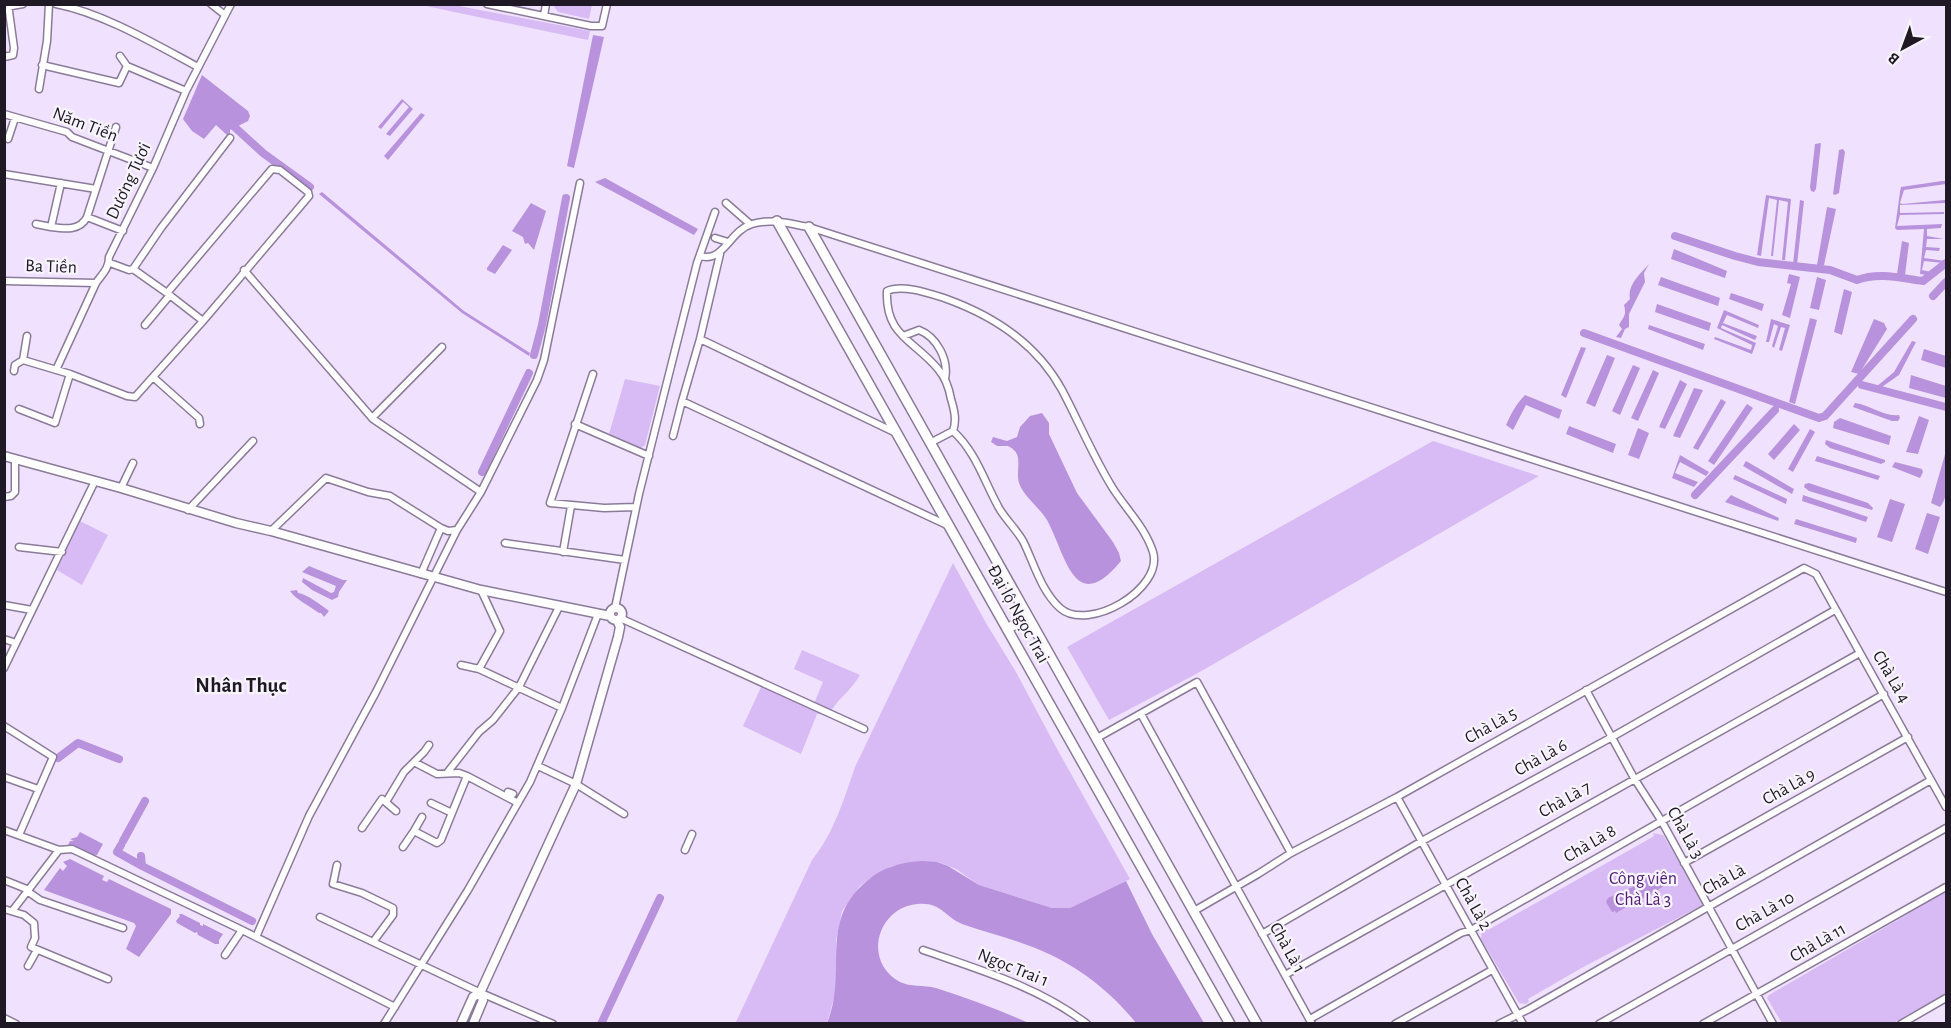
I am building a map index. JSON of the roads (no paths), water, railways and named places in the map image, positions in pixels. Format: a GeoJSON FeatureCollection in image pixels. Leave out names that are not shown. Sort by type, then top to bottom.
{"type":"FeatureCollection","features":[{"type":"Feature","properties":{"kind":"main road","name":"Đại lộ Ngọc Trai"},"geometry":{"type":"LineString","coordinates":[[777,221],[1230,1023]]}},
{"type":"Feature","properties":{"kind":"main road","name":"Đại lộ Ngọc Trai"},"geometry":{"type":"LineString","coordinates":[[809,227],[1257,1023]]}},
{"type":"Feature","properties":{"kind":"main road"},"geometry":{"type":"LineString","coordinates":[[1007,629],[1028,617]]}},
{"type":"Feature","properties":{"kind":"street"},"geometry":{"type":"LineString","coordinates":[[4,57],[13,55],[14,48],[7,6],[23,4]]}},
{"type":"Feature","properties":{"kind":"street"},"geometry":{"type":"LineString","coordinates":[[39,89],[49,4]]}},
{"type":"Feature","properties":{"kind":"street"},"geometry":{"type":"LineString","coordinates":[[56,4],[76,9],[143,38],[198,67]]}},
{"type":"Feature","properties":{"kind":"street"},"geometry":{"type":"LineString","coordinates":[[210,4],[225,15]]}},
{"type":"Feature","properties":{"kind":"street","name":"Dương Tươi"},"geometry":{"type":"LineString","coordinates":[[56,370],[96,283],[103,277],[110,262],[109,257],[153,168],[186,91],[231,4]]}},
{"type":"Feature","properties":{"kind":"street"},"geometry":{"type":"LineString","coordinates":[[487,4],[591,26],[602,26],[607,4]]}},
{"type":"Feature","properties":{"kind":"street"},"geometry":{"type":"LineString","coordinates":[[544,16],[546,4]]}},
{"type":"Feature","properties":{"kind":"street"},"geometry":{"type":"LineString","coordinates":[[120,56],[127,66],[186,91]]}},
{"type":"Feature","properties":{"kind":"street"},"geometry":{"type":"LineString","coordinates":[[42,65],[119,82],[127,66]]}},
{"type":"Feature","properties":{"kind":"street","name":"Năm Tiền"},"geometry":{"type":"LineString","coordinates":[[4,114],[67,132],[72,137],[153,168]]}},
{"type":"Feature","properties":{"kind":"street"},"geometry":{"type":"LineString","coordinates":[[8,139],[15,118]]}},
{"type":"Feature","properties":{"kind":"street"},"geometry":{"type":"LineString","coordinates":[[36,224],[63,229],[82,224],[87,217],[116,127]]}},
{"type":"Feature","properties":{"kind":"street"},"geometry":{"type":"LineString","coordinates":[[133,269],[161,228],[230,138]]}},
{"type":"Feature","properties":{"kind":"street"},"geometry":{"type":"LineString","coordinates":[[23,360],[70,374],[131,397],[139,394],[309,196],[308,192],[280,170],[272,169],[268,172],[145,324]]}},
{"type":"Feature","properties":{"kind":"street"},"geometry":{"type":"LineString","coordinates":[[4,174],[96,189]]}},
{"type":"Feature","properties":{"kind":"street"},"geometry":{"type":"LineString","coordinates":[[51,227],[61,183]]}},
{"type":"Feature","properties":{"kind":"street"},"geometry":{"type":"LineString","coordinates":[[256,938],[309,816],[376,692],[457,530],[481,492],[540,374],[580,183]]}},
{"type":"Feature","properties":{"kind":"street"},"geometry":{"type":"LineString","coordinates":[[726,203],[750,225]]}},
{"type":"Feature","properties":{"kind":"street"},"geometry":{"type":"LineString","coordinates":[[461,1023],[473,997],[480,993],[576,784],[620,629],[616,616],[636,507],[700,255],[715,212]]}},
{"type":"Feature","properties":{"kind":"street"},"geometry":{"type":"LineString","coordinates":[[87,217],[123,231]]}},
{"type":"Feature","properties":{"kind":"street"},"geometry":{"type":"LineString","coordinates":[[673,436],[700,339],[720,254],[741,229],[750,225],[777,221],[809,227],[1947,592]]}},
{"type":"Feature","properties":{"kind":"street"},"geometry":{"type":"LineString","coordinates":[[715,238],[728,242]]}},
{"type":"Feature","properties":{"kind":"street"},"geometry":{"type":"LineString","coordinates":[[700,255],[710,257],[720,254]]}},
{"type":"Feature","properties":{"kind":"street"},"geometry":{"type":"LineString","coordinates":[[110,262],[129,270],[133,269],[203,321]]}},
{"type":"Feature","properties":{"kind":"street"},"geometry":{"type":"LineString","coordinates":[[244,270],[372,418],[481,492]]}},
{"type":"Feature","properties":{"kind":"street","name":"Ba Tiền"},"geometry":{"type":"LineString","coordinates":[[4,281],[96,283]]}},
{"type":"Feature","properties":{"kind":"street"},"geometry":{"type":"LineString","coordinates":[[930,443],[953,431],[954,410],[945,379],[939,370],[903,336],[890,319],[886,303],[887,291],[893,288],[933,294],[970,307],[1008,329],[1038,355],[1061,388],[1112,487],[1143,530],[1153,552],[1154,564],[1151,576],[1143,586],[1117,606],[1091,615],[1072,615],[1059,608],[1044,588],[1022,540],[1004,516],[969,448],[953,431]]}},
{"type":"Feature","properties":{"kind":"street"},"geometry":{"type":"LineString","coordinates":[[903,336],[919,330],[932,338],[946,361],[945,379]]}},
{"type":"Feature","properties":{"kind":"street"},"geometry":{"type":"LineString","coordinates":[[14,370],[15,365],[23,360],[27,336]]}},
{"type":"Feature","properties":{"kind":"street"},"geometry":{"type":"LineString","coordinates":[[700,339],[799,383],[898,434]]}},
{"type":"Feature","properties":{"kind":"street"},"geometry":{"type":"LineString","coordinates":[[372,418],[442,347]]}},
{"type":"Feature","properties":{"kind":"street"},"geometry":{"type":"LineString","coordinates":[[20,409],[55,423],[70,374]]}},
{"type":"Feature","properties":{"kind":"street"},"geometry":{"type":"LineString","coordinates":[[592,374],[550,503],[604,508],[636,507]]}},
{"type":"Feature","properties":{"kind":"street"},"geometry":{"type":"LineString","coordinates":[[153,377],[199,418],[200,424]]}},
{"type":"Feature","properties":{"kind":"street"},"geometry":{"type":"LineString","coordinates":[[682,401],[949,526]]}},
{"type":"Feature","properties":{"kind":"street"},"geometry":{"type":"LineString","coordinates":[[575,424],[649,456]]}},
{"type":"Feature","properties":{"kind":"street"},"geometry":{"type":"LineString","coordinates":[[188,510],[253,441]]}},
{"type":"Feature","properties":{"kind":"street"},"geometry":{"type":"LineString","coordinates":[[4,456],[121,488],[188,510],[481,590],[616,616],[864,729]]}},
{"type":"Feature","properties":{"kind":"street"},"geometry":{"type":"LineString","coordinates":[[4,497],[11,496],[15,492],[15,460]]}},
{"type":"Feature","properties":{"kind":"street"},"geometry":{"type":"LineString","coordinates":[[121,488],[133,463]]}},
{"type":"Feature","properties":{"kind":"street"},"geometry":{"type":"LineString","coordinates":[[271,531],[326,478],[369,492],[390,496],[441,528],[448,531],[457,530]]}},
{"type":"Feature","properties":{"kind":"street"},"geometry":{"type":"LineString","coordinates":[[4,668],[95,481]]}},
{"type":"Feature","properties":{"kind":"street"},"geometry":{"type":"LineString","coordinates":[[563,552],[571,506]]}},
{"type":"Feature","properties":{"kind":"street"},"geometry":{"type":"LineString","coordinates":[[421,574],[441,528]]}},
{"type":"Feature","properties":{"kind":"street"},"geometry":{"type":"LineString","coordinates":[[505,543],[625,560]]}},
{"type":"Feature","properties":{"kind":"street"},"geometry":{"type":"LineString","coordinates":[[19,548],[62,552]]}},
{"type":"Feature","properties":{"kind":"street","name":"Chà Là 4"},"geometry":{"type":"LineString","coordinates":[[1804,567],[1816,574],[1947,807]]}},
{"type":"Feature","properties":{"kind":"street","name":"Chà Là 5"},"geometry":{"type":"LineString","coordinates":[[1194,911],[1291,853],[1397,797],[1804,567]]}},
{"type":"Feature","properties":{"kind":"street"},"geometry":{"type":"LineString","coordinates":[[479,669],[500,631],[481,590]]}},
{"type":"Feature","properties":{"kind":"street"},"geometry":{"type":"LineString","coordinates":[[9,603],[32,610]]}},
{"type":"Feature","properties":{"kind":"street"},"geometry":{"type":"LineString","coordinates":[[447,773],[519,687],[560,605]]}},
{"type":"Feature","properties":{"kind":"street","name":"Chà Là 6"},"geometry":{"type":"LineString","coordinates":[[1262,934],[1422,841],[1612,737],[1835,610]]}},
{"type":"Feature","properties":{"kind":"street"},"geometry":{"type":"LineString","coordinates":[[384,1023],[468,890],[538,766],[598,614]]}},
{"type":"Feature","properties":{"kind":"street"},"geometry":{"type":"LineString","coordinates":[[4,639],[16,643]]}},
{"type":"Feature","properties":{"kind":"street","name":"Chà Là 7"},"geometry":{"type":"LineString","coordinates":[[1285,975],[1860,653]]}},
{"type":"Feature","properties":{"kind":"street"},"geometry":{"type":"LineString","coordinates":[[461,665],[479,669],[562,708]]}},
{"type":"Feature","properties":{"kind":"street"},"geometry":{"type":"LineString","coordinates":[[1097,738],[1197,682],[1291,853]]}},
{"type":"Feature","properties":{"kind":"street","name":"Chà Là 3"},"geometry":{"type":"LineString","coordinates":[[1586,690],[1773,1023]]}},
{"type":"Feature","properties":{"kind":"street","name":"Chà Là 8"},"geometry":{"type":"LineString","coordinates":[[1311,1021],[1461,933],[1471,930],[1884,694]]}},
{"type":"Feature","properties":{"kind":"street","name":"Chà Là 1"},"geometry":{"type":"LineString","coordinates":[[1141,714],[1311,1021]]}},
{"type":"Feature","properties":{"kind":"street"},"geometry":{"type":"LineString","coordinates":[[4,726],[53,757],[19,835]]}},
{"type":"Feature","properties":{"kind":"street","name":"Chà Là 9"},"geometry":{"type":"LineString","coordinates":[[1684,863],[1908,737]]}},
{"type":"Feature","properties":{"kind":"street"},"geometry":{"type":"LineString","coordinates":[[386,802],[404,772],[429,745]]}},
{"type":"Feature","properties":{"kind":"street"},"geometry":{"type":"LineString","coordinates":[[414,762],[437,774],[459,773],[519,800]]}},
{"type":"Feature","properties":{"kind":"street"},"geometry":{"type":"LineString","coordinates":[[538,766],[576,784],[624,814]]}},
{"type":"Feature","properties":{"kind":"street"},"geometry":{"type":"LineString","coordinates":[[414,831],[437,843],[441,840],[467,776]]}},
{"type":"Feature","properties":{"kind":"street"},"geometry":{"type":"LineString","coordinates":[[4,777],[38,789]]}},
{"type":"Feature","properties":{"kind":"street","name":"Chà Là"},"geometry":{"type":"LineString","coordinates":[[1499,1023],[1931,780]]}},
{"type":"Feature","properties":{"kind":"street","name":"Chà Là 2"},"geometry":{"type":"LineString","coordinates":[[1397,797],[1523,1023]]}},
{"type":"Feature","properties":{"kind":"street"},"geometry":{"type":"LineString","coordinates":[[362,828],[382,799],[396,811]]}},
{"type":"Feature","properties":{"kind":"street"},"geometry":{"type":"LineString","coordinates":[[431,803],[452,813]]}},
{"type":"Feature","properties":{"kind":"street"},"geometry":{"type":"LineString","coordinates":[[403,847],[422,817]]}},
{"type":"Feature","properties":{"kind":"street","name":"Chà Là 10"},"geometry":{"type":"LineString","coordinates":[[1599,1023],[1947,828]]}},
{"type":"Feature","properties":{"kind":"street"},"geometry":{"type":"LineString","coordinates":[[4,830],[59,850],[72,849],[242,930],[395,1007]]}},
{"type":"Feature","properties":{"kind":"street"},"geometry":{"type":"LineString","coordinates":[[685,850],[692,834]]}},
{"type":"Feature","properties":{"kind":"street"},"geometry":{"type":"LineString","coordinates":[[13,910],[59,850]]}},
{"type":"Feature","properties":{"kind":"street"},"geometry":{"type":"LineString","coordinates":[[337,865],[333,884],[362,893],[393,908],[393,915],[374,942]]}},
{"type":"Feature","properties":{"kind":"street"},"geometry":{"type":"LineString","coordinates":[[4,880],[28,890],[40,900],[123,928]]}},
{"type":"Feature","properties":{"kind":"street","name":"Chà Là 11"},"geometry":{"type":"LineString","coordinates":[[1703,1023],[1947,887]]}},
{"type":"Feature","properties":{"kind":"street"},"geometry":{"type":"LineString","coordinates":[[4,909],[24,915],[34,923],[35,938],[31,947],[108,979]]}},
{"type":"Feature","properties":{"kind":"street"},"geometry":{"type":"LineString","coordinates":[[320,917],[480,993],[553,1023]]}},
{"type":"Feature","properties":{"kind":"street"},"geometry":{"type":"LineString","coordinates":[[225,955],[242,930]]}},
{"type":"Feature","properties":{"kind":"street","name":"Ngọc Trai 1"},"geometry":{"type":"LineString","coordinates":[[923,950],[1021,985],[1060,1004],[1087,1023]]}},
{"type":"Feature","properties":{"kind":"street"},"geometry":{"type":"LineString","coordinates":[[28,966],[37,951]]}},
{"type":"Feature","properties":{"kind":"street"},"geometry":{"type":"LineString","coordinates":[[1395,1023],[1492,970]]}},
{"type":"Feature","properties":{"kind":"street"},"geometry":{"type":"LineString","coordinates":[[473,1023],[483,1000],[480,993]]}},
{"type":"Feature","properties":{"kind":"street"},"geometry":{"type":"LineString","coordinates":[[1901,1023],[1947,998]]}},
{"type":"Feature","properties":{"kind":"street"},"geometry":{"type":"LineString","coordinates":[[4,1018],[16,1023]]}},
{"type":"Feature","properties":{"kind":"waterway"},"geometry":{"type":"LineString","coordinates":[[228,121],[263,153],[310,187]]}},
{"type":"Feature","properties":{"kind":"waterway"},"geometry":{"type":"LineString","coordinates":[[534,355],[542,325],[566,198]]}},
{"type":"Feature","properties":{"kind":"waterway"},"geometry":{"type":"LineString","coordinates":[[1675,236],[1758,262],[1830,270],[1857,280],[1881,276],[1923,281],[1946,263]]}},
{"type":"Feature","properties":{"kind":"waterway"},"geometry":{"type":"LineString","coordinates":[[1933,296],[1946,282]]}},
{"type":"Feature","properties":{"kind":"waterway"},"geometry":{"type":"LineString","coordinates":[[1584,333],[1819,418],[1825,416],[1913,319]]}},
{"type":"Feature","properties":{"kind":"waterway"},"geometry":{"type":"LineString","coordinates":[[482,472],[529,373]]}},
{"type":"Feature","properties":{"kind":"waterway"},"geometry":{"type":"LineString","coordinates":[[1862,385],[1946,407]]}},
{"type":"Feature","properties":{"kind":"waterway"},"geometry":{"type":"LineString","coordinates":[[1695,495],[1775,410]]}},
{"type":"Feature","properties":{"kind":"waterway"},"geometry":{"type":"LineString","coordinates":[[58,758],[78,743],[119,759]]}},
{"type":"Feature","properties":{"kind":"waterway"},"geometry":{"type":"LineString","coordinates":[[123,841],[145,801]]}},
{"type":"Feature","properties":{"kind":"waterway"},"geometry":{"type":"LineString","coordinates":[[121,845],[117,852],[142,866]]}},
{"type":"Feature","properties":{"kind":"waterway"},"geometry":{"type":"LineString","coordinates":[[141,856],[142,866],[252,921]]}},
{"type":"Feature","properties":{"kind":"waterway"},"geometry":{"type":"LineString","coordinates":[[601,1024],[660,898]]}},
{"type":"Feature","properties":{"kind":"district","name":"Nhân Thục"},"geometry":{"type":"Point","coordinates":[241,685]}},
{"type":"Feature","properties":{"kind":"park label","name":"Công viên Chà Là 3"},"geometry":{"type":"Point","coordinates":[1643,889]}}]}
